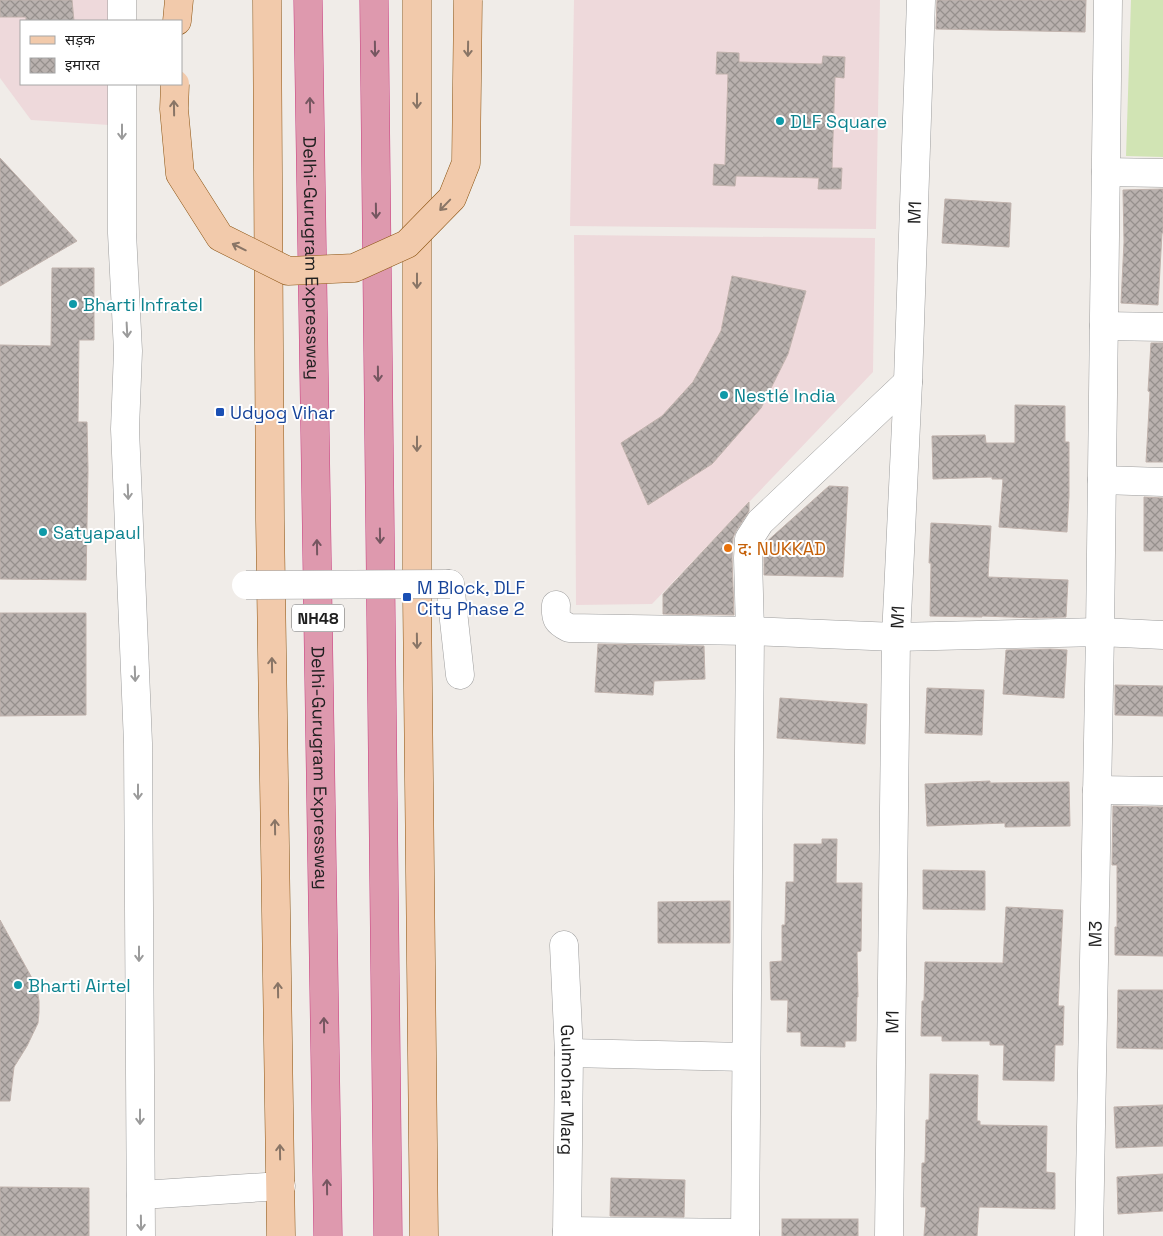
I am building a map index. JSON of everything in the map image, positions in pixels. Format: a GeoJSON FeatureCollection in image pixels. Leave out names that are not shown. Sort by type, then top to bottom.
{"type":"FeatureCollection","features":[{"type":"Feature","properties":{"kind":"highway","name":"Delhi-Gurugram Expressway"},"geometry":{"type":"LineString","coordinates":[[308,0],[328,1236]]}},
{"type":"Feature","properties":{"kind":"highway"},"geometry":{"type":"LineString","coordinates":[[374,0],[388,1236]]}},
{"type":"Feature","properties":{"kind":"main road"},"geometry":{"type":"LineString","coordinates":[[178,20],[179,0]]}},
{"type":"Feature","properties":{"kind":"main road"},"geometry":{"type":"LineString","coordinates":[[267,0],[270,520],[281,1236]]}},
{"type":"Feature","properties":{"kind":"main road"},"geometry":{"type":"LineString","coordinates":[[417,0],[417,606],[424,1236]]}},
{"type":"Feature","properties":{"kind":"main road"},"geometry":{"type":"LineString","coordinates":[[175,85],[174,109],[180,174],[220,237],[288,271],[354,268],[407,244],[452,198],[466,163],[468,0]]}},
{"type":"Feature","properties":{"kind":"street"},"geometry":{"type":"LineString","coordinates":[[122,0],[122,20]]}},
{"type":"Feature","properties":{"kind":"street","name":"M1"},"geometry":{"type":"LineString","coordinates":[[889,1236],[896,638],[908,382],[921,0]]}},
{"type":"Feature","properties":{"kind":"street","name":"M3"},"geometry":{"type":"LineString","coordinates":[[1089,1236],[1100,632],[1108,0]]}},
{"type":"Feature","properties":{"kind":"street"},"geometry":{"type":"LineString","coordinates":[[122,85],[122,233],[128,350],[125,429],[138,743],[141,1236]]}},
{"type":"Feature","properties":{"kind":"street"},"geometry":{"type":"LineString","coordinates":[[1106,172],[1163,173]]}},
{"type":"Feature","properties":{"kind":"street"},"geometry":{"type":"LineString","coordinates":[[1104,326],[1163,327]]}},
{"type":"Feature","properties":{"kind":"street"},"geometry":{"type":"LineString","coordinates":[[567,1234],[745,1234],[750,631],[749,539],[760,522],[908,382]]}},
{"type":"Feature","properties":{"kind":"street"},"geometry":{"type":"LineString","coordinates":[[1102,480],[1163,482]]}},
{"type":"Feature","properties":{"kind":"street"},"geometry":{"type":"LineString","coordinates":[[246,584],[450,584],[460,675]]}},
{"type":"Feature","properties":{"kind":"street"},"geometry":{"type":"LineString","coordinates":[[556,605],[556,616],[561,624],[569,628],[750,631],[896,638],[1100,632],[1163,634]]}},
{"type":"Feature","properties":{"kind":"street"},"geometry":{"type":"LineString","coordinates":[[1097,790],[1163,791]]}},
{"type":"Feature","properties":{"kind":"street","name":"Gulmohar Marg"},"geometry":{"type":"LineString","coordinates":[[564,945],[568,1053],[567,1234]]}},
{"type":"Feature","properties":{"kind":"street"},"geometry":{"type":"LineString","coordinates":[[568,1053],[746,1057]]}},
{"type":"Feature","properties":{"kind":"street"},"geometry":{"type":"LineString","coordinates":[[141,1195],[280,1186]]}},
{"type":"Feature","properties":{"kind":"shaded area"},"geometry":{"type":"Polygon","coordinates":[[[0,0],[110,0],[110,20],[20,20],[20,85],[109,85],[109,125],[31,120],[0,78],[0,0]]]}},
{"type":"Feature","properties":{"kind":"shaded area","name":"DLF Square"},"geometry":{"type":"Polygon","coordinates":[[[574,0],[880,0],[876,229],[570,226],[574,0]]]}},
{"type":"Feature","properties":{"kind":"shaded area"},"geometry":{"type":"Polygon","coordinates":[[[574,235],[875,238],[873,372],[652,604],[576,605],[574,235]]]}},
{"type":"Feature","properties":{"kind":"green space"},"geometry":{"type":"Polygon","coordinates":[[[1131,0],[1163,0],[1163,157],[1126,156],[1131,0]]]}},
{"type":"Feature","properties":{"kind":"building"},"geometry":{"type":"Polygon","coordinates":[[[0,0],[72,0],[74,20],[26,20],[26,17],[0,17],[0,0]]]}},
{"type":"Feature","properties":{"kind":"building"},"geometry":{"type":"Polygon","coordinates":[[[937,0],[1086,0],[1085,32],[936,29],[937,0]]]}},
{"type":"Feature","properties":{"kind":"building","name":"DLF Square"},"geometry":{"type":"Polygon","coordinates":[[[717,52],[739,53],[739,62],[822,64],[823,56],[845,57],[844,78],[835,77],[832,168],[842,168],[841,189],[818,189],[819,178],[736,176],[735,186],[713,185],[714,164],[725,165],[728,74],[716,74],[717,52]]]}},
{"type":"Feature","properties":{"kind":"building"},"geometry":{"type":"Polygon","coordinates":[[[0,158],[77,241],[0,286],[0,158]]]}},
{"type":"Feature","properties":{"kind":"building"},"geometry":{"type":"Polygon","coordinates":[[[1163,189],[1163,233],[1158,305],[1121,303],[1124,242],[1123,190],[1163,189]]]}},
{"type":"Feature","properties":{"kind":"building"},"geometry":{"type":"Polygon","coordinates":[[[945,199],[1011,203],[1009,247],[942,243],[945,199]]]}},
{"type":"Feature","properties":{"kind":"building"},"geometry":{"type":"Polygon","coordinates":[[[52,268],[94,268],[94,340],[79,340],[78,422],[87,422],[86,580],[0,579],[0,345],[51,346],[52,268]]]}},
{"type":"Feature","properties":{"kind":"building","name":"Nestlé India"},"geometry":{"type":"Polygon","coordinates":[[[732,276],[806,291],[788,354],[761,408],[712,464],[648,505],[621,443],[662,416],[693,382],[721,331],[732,276]]]}},
{"type":"Feature","properties":{"kind":"building"},"geometry":{"type":"Polygon","coordinates":[[[1151,343],[1163,343],[1163,462],[1146,462],[1151,343]]]}},
{"type":"Feature","properties":{"kind":"building"},"geometry":{"type":"Polygon","coordinates":[[[1015,405],[1065,406],[1065,442],[1069,442],[1067,532],[999,527],[1003,479],[992,479],[992,477],[933,479],[932,436],[985,435],[986,443],[1015,443],[1015,405]]]}},
{"type":"Feature","properties":{"kind":"building"},"geometry":{"type":"Polygon","coordinates":[[[829,486],[848,487],[843,577],[764,575],[764,544],[829,486]]]}},
{"type":"Feature","properties":{"kind":"building"},"geometry":{"type":"Polygon","coordinates":[[[1144,497],[1163,498],[1163,551],[1144,551],[1144,497]]]}},
{"type":"Feature","properties":{"kind":"building","name":"द: NUKKAD"},"geometry":{"type":"Polygon","coordinates":[[[749,502],[749,511],[733,538],[734,615],[663,614],[663,594],[749,502]]]}},
{"type":"Feature","properties":{"kind":"building"},"geometry":{"type":"Polygon","coordinates":[[[931,523],[991,526],[988,577],[1068,580],[1066,617],[930,616],[931,563],[929,563],[931,523]]]}},
{"type":"Feature","properties":{"kind":"building"},"geometry":{"type":"Polygon","coordinates":[[[0,613],[86,613],[86,715],[0,716],[0,613]]]}},
{"type":"Feature","properties":{"kind":"building"},"geometry":{"type":"Polygon","coordinates":[[[598,644],[704,646],[705,679],[654,681],[653,695],[595,692],[598,644]]]}},
{"type":"Feature","properties":{"kind":"building"},"geometry":{"type":"Polygon","coordinates":[[[1006,650],[1067,650],[1064,698],[1003,694],[1006,650]]]}},
{"type":"Feature","properties":{"kind":"building"},"geometry":{"type":"Polygon","coordinates":[[[1115,685],[1163,686],[1163,716],[1115,715],[1115,685]]]}},
{"type":"Feature","properties":{"kind":"building"},"geometry":{"type":"Polygon","coordinates":[[[927,688],[984,690],[982,735],[925,733],[927,688]]]}},
{"type":"Feature","properties":{"kind":"building"},"geometry":{"type":"Polygon","coordinates":[[[780,698],[867,704],[865,744],[777,738],[780,698]]]}},
{"type":"Feature","properties":{"kind":"building"},"geometry":{"type":"Polygon","coordinates":[[[990,781],[990,783],[1069,782],[1070,826],[1005,827],[1005,823],[927,826],[925,784],[990,781]]]}},
{"type":"Feature","properties":{"kind":"building"},"geometry":{"type":"Polygon","coordinates":[[[1113,806],[1163,807],[1163,956],[1115,955],[1117,865],[1112,865],[1113,806]]]}},
{"type":"Feature","properties":{"kind":"building"},"geometry":{"type":"Polygon","coordinates":[[[822,839],[837,839],[836,883],[862,883],[861,951],[857,952],[858,997],[856,1041],[845,1041],[845,1047],[801,1046],[801,1032],[787,1032],[788,1000],[771,1000],[770,962],[782,961],[782,925],[785,925],[786,882],[794,882],[794,844],[822,844],[822,839]]]}},
{"type":"Feature","properties":{"kind":"building"},"geometry":{"type":"Polygon","coordinates":[[[923,870],[985,871],[985,910],[923,909],[923,870]]]}},
{"type":"Feature","properties":{"kind":"building"},"geometry":{"type":"Polygon","coordinates":[[[730,901],[730,943],[658,943],[658,902],[730,901]]]}},
{"type":"Feature","properties":{"kind":"building"},"geometry":{"type":"Polygon","coordinates":[[[1006,907],[1063,910],[1058,1006],[1064,1006],[1063,1045],[1055,1045],[1054,1081],[1003,1080],[1004,1045],[990,1045],[990,1041],[942,1041],[942,1036],[921,1036],[925,962],[1003,963],[1006,907]]]}},
{"type":"Feature","properties":{"kind":"building","name":"Bharti Airtel"},"geometry":{"type":"Polygon","coordinates":[[[0,920],[33,980],[39,1001],[38,1023],[14,1067],[10,1101],[0,1101],[0,920]]]}},
{"type":"Feature","properties":{"kind":"building"},"geometry":{"type":"Polygon","coordinates":[[[1118,990],[1163,990],[1163,1049],[1117,1048],[1118,990]]]}},
{"type":"Feature","properties":{"kind":"building"},"geometry":{"type":"Polygon","coordinates":[[[930,1074],[978,1075],[977,1121],[980,1121],[980,1125],[1047,1126],[1046,1172],[1055,1173],[1055,1209],[979,1207],[977,1236],[924,1236],[926,1207],[921,1207],[922,1163],[925,1163],[926,1120],[929,1120],[930,1074]]]}},
{"type":"Feature","properties":{"kind":"building"},"geometry":{"type":"Polygon","coordinates":[[[1163,1105],[1163,1146],[1116,1148],[1114,1107],[1163,1105]]]}},
{"type":"Feature","properties":{"kind":"building"},"geometry":{"type":"Polygon","coordinates":[[[1163,1174],[1163,1211],[1118,1214],[1117,1177],[1163,1174]]]}},
{"type":"Feature","properties":{"kind":"building"},"geometry":{"type":"Polygon","coordinates":[[[611,1178],[685,1180],[684,1217],[610,1216],[611,1178]]]}},
{"type":"Feature","properties":{"kind":"building"},"geometry":{"type":"Polygon","coordinates":[[[0,1187],[89,1188],[89,1236],[0,1236],[0,1187]]]}},
{"type":"Feature","properties":{"kind":"building"},"geometry":{"type":"Polygon","coordinates":[[[782,1219],[858,1219],[858,1236],[782,1236],[782,1219]]]}},
{"type":"Feature","properties":{"kind":"place","name":"DLF Square"},"geometry":{"type":"Point","coordinates":[780,121]}},
{"type":"Feature","properties":{"kind":"place","name":"Bharti Infratel"},"geometry":{"type":"Point","coordinates":[73,304]}},
{"type":"Feature","properties":{"kind":"place","name":"Nestlé India"},"geometry":{"type":"Point","coordinates":[724,395]}},
{"type":"Feature","properties":{"kind":"place","name":"Udyog Vihar"},"geometry":{"type":"Point","coordinates":[220,412]}},
{"type":"Feature","properties":{"kind":"place","name":"Satyapaul"},"geometry":{"type":"Point","coordinates":[43,532]}},
{"type":"Feature","properties":{"kind":"place","name":"द: NUKKAD"},"geometry":{"type":"Point","coordinates":[728,548]}},
{"type":"Feature","properties":{"kind":"place","name":"M Block, DLF City Phase 2"},"geometry":{"type":"Point","coordinates":[407,597]}},
{"type":"Feature","properties":{"kind":"place","name":"Bharti Airtel"},"geometry":{"type":"Point","coordinates":[18,985]}}]}
